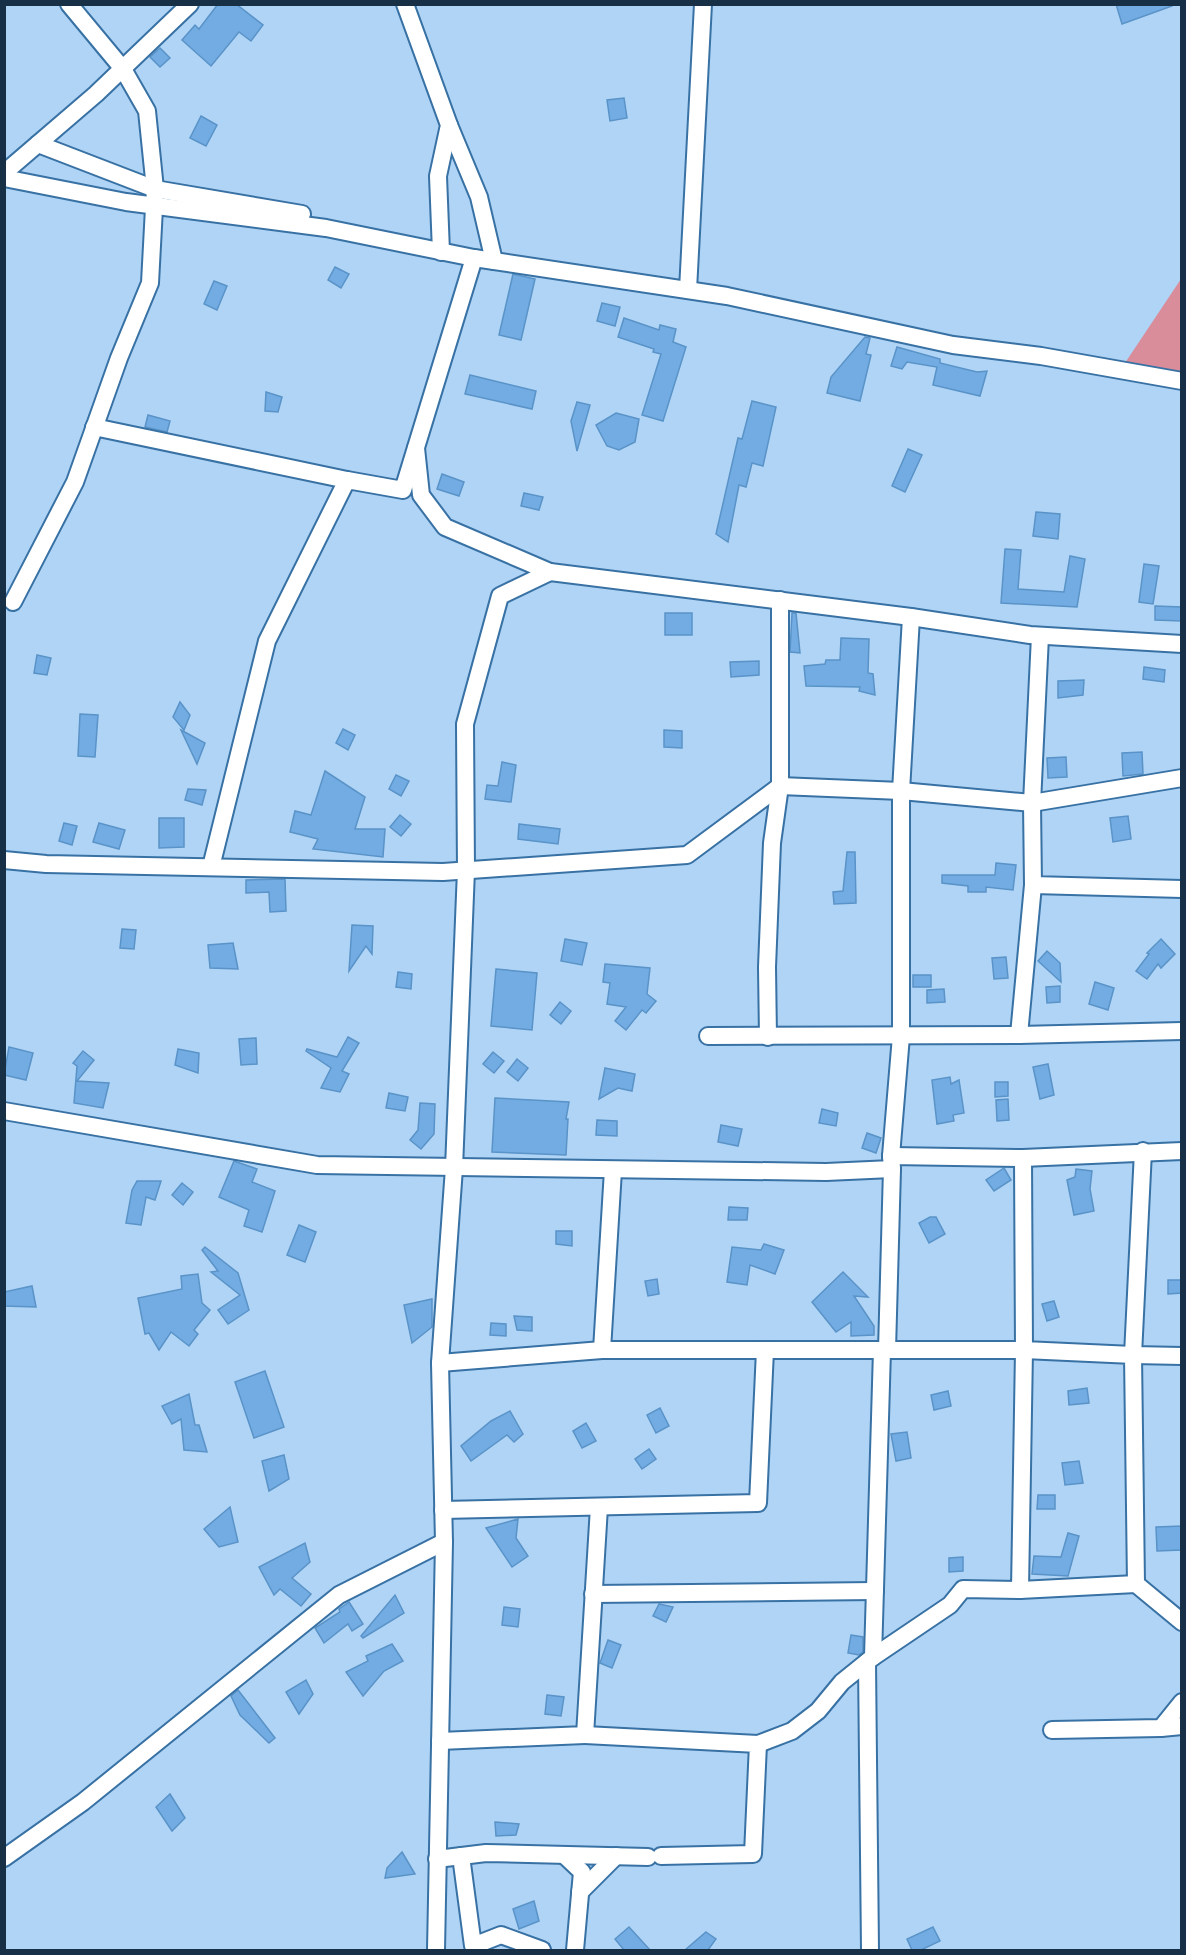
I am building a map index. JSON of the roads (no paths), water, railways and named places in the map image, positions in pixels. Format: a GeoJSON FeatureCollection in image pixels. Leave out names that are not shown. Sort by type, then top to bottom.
{"type":"FeatureCollection","features":[{"type":"Feature","properties":{"kind":"street"},"geometry":{"type":"LineString","coordinates":[[13,602],[75,482],[150,283],[154,197],[147,111],[123,69],[69,4]]}},
{"type":"Feature","properties":{"kind":"street"},"geometry":{"type":"LineString","coordinates":[[4,173],[123,69],[190,4]]}},
{"type":"Feature","properties":{"kind":"street"},"geometry":{"type":"LineString","coordinates":[[405,4],[449,125],[479,197],[494,261]]}},
{"type":"Feature","properties":{"kind":"street"},"geometry":{"type":"LineString","coordinates":[[688,290],[703,4]]}},
{"type":"Feature","properties":{"kind":"street"},"geometry":{"type":"LineString","coordinates":[[441,252],[438,176],[449,125]]}},
{"type":"Feature","properties":{"kind":"street"},"geometry":{"type":"LineString","coordinates":[[38,144],[154,197]]}},
{"type":"Feature","properties":{"kind":"street"},"geometry":{"type":"LineString","coordinates":[[4,178],[154,197],[474,258],[727,296],[953,345],[1041,356],[1182,381]]}},
{"type":"Feature","properties":{"kind":"street"},"geometry":{"type":"LineString","coordinates":[[94,427],[403,490],[474,258]]}},
{"type":"Feature","properties":{"kind":"street"},"geometry":{"type":"LineString","coordinates":[[416,448],[421,495],[446,527],[550,572],[911,617],[1040,636],[1182,644]]}},
{"type":"Feature","properties":{"kind":"street"},"geometry":{"type":"LineString","coordinates":[[211,867],[267,641],[348,480]]}},
{"type":"Feature","properties":{"kind":"street"},"geometry":{"type":"LineString","coordinates":[[436,1950],[444,1542],[440,1363],[454,1168],[466,870],[465,724],[500,596],[550,572]]}},
{"type":"Feature","properties":{"kind":"street"},"geometry":{"type":"LineString","coordinates":[[768,1037],[767,967],[772,843],[780,786],[780,600]]}},
{"type":"Feature","properties":{"kind":"street"},"geometry":{"type":"LineString","coordinates":[[870,1950],[870,1660],[875,1591],[892,1162],[901,1036],[901,791],[911,617]]}},
{"type":"Feature","properties":{"kind":"street"},"geometry":{"type":"LineString","coordinates":[[1019,1035],[1033,885],[1032,803],[1040,636]]}},
{"type":"Feature","properties":{"kind":"street"},"geometry":{"type":"LineString","coordinates":[[4,860],[46,864],[466,870],[687,855],[780,786],[901,791],[1032,803],[1182,778]]}},
{"type":"Feature","properties":{"kind":"street"},"geometry":{"type":"LineString","coordinates":[[1033,885],[1182,890]]}},
{"type":"Feature","properties":{"kind":"street"},"geometry":{"type":"LineString","coordinates":[[708,1036],[1019,1035],[1182,1031]]}},
{"type":"Feature","properties":{"kind":"street"},"geometry":{"type":"LineString","coordinates":[[4,1111],[317,1165],[826,1172],[892,1162],[1182,1151]]}},
{"type":"Feature","properties":{"kind":"street"},"geometry":{"type":"LineString","coordinates":[[1136,1584],[1134,1355],[1143,1151]]}},
{"type":"Feature","properties":{"kind":"street"},"geometry":{"type":"LineString","coordinates":[[1020,1590],[1024,1350],[1023,1158]]}},
{"type":"Feature","properties":{"kind":"street"},"geometry":{"type":"LineString","coordinates":[[602,1350],[613,1170]]}},
{"type":"Feature","properties":{"kind":"street"},"geometry":{"type":"LineString","coordinates":[[440,1363],[602,1350],[1024,1350],[1182,1356]]}},
{"type":"Feature","properties":{"kind":"street"},"geometry":{"type":"LineString","coordinates":[[443,1510],[758,1503],[765,1350]]}},
{"type":"Feature","properties":{"kind":"street"},"geometry":{"type":"LineString","coordinates":[[585,1735],[599,1507]]}},
{"type":"Feature","properties":{"kind":"street"},"geometry":{"type":"LineString","coordinates":[[4,1858],[83,1802],[339,1595],[444,1542]]}},
{"type":"Feature","properties":{"kind":"street"},"geometry":{"type":"LineString","coordinates":[[440,1741],[585,1735],[758,1744],[792,1731],[818,1711],[842,1682],[950,1605],[963,1589],[1020,1590],[1136,1584],[1182,1622]]}},
{"type":"Feature","properties":{"kind":"street"},"geometry":{"type":"LineString","coordinates":[[594,1594],[875,1591]]}},
{"type":"Feature","properties":{"kind":"street"},"geometry":{"type":"LineString","coordinates":[[1161,1728],[1182,1702]]}},
{"type":"Feature","properties":{"kind":"street"},"geometry":{"type":"LineString","coordinates":[[1052,1730],[1182,1726]]}},
{"type":"Feature","properties":{"kind":"street"},"geometry":{"type":"LineString","coordinates":[[437,1859],[486,1853],[655,1857],[753,1854],[758,1744]]}},
{"type":"Feature","properties":{"kind":"street"},"geometry":{"type":"LineString","coordinates":[[564,1855],[582,1872],[575,1950]]}},
{"type":"Feature","properties":{"kind":"street"},"geometry":{"type":"LineString","coordinates":[[461,1856],[473,1946],[501,1935],[542,1950]]}},
{"type":"Feature","properties":{"kind":"street"},"geometry":{"type":"LineString","coordinates":[[580,1892],[616,1856]]}}]}
